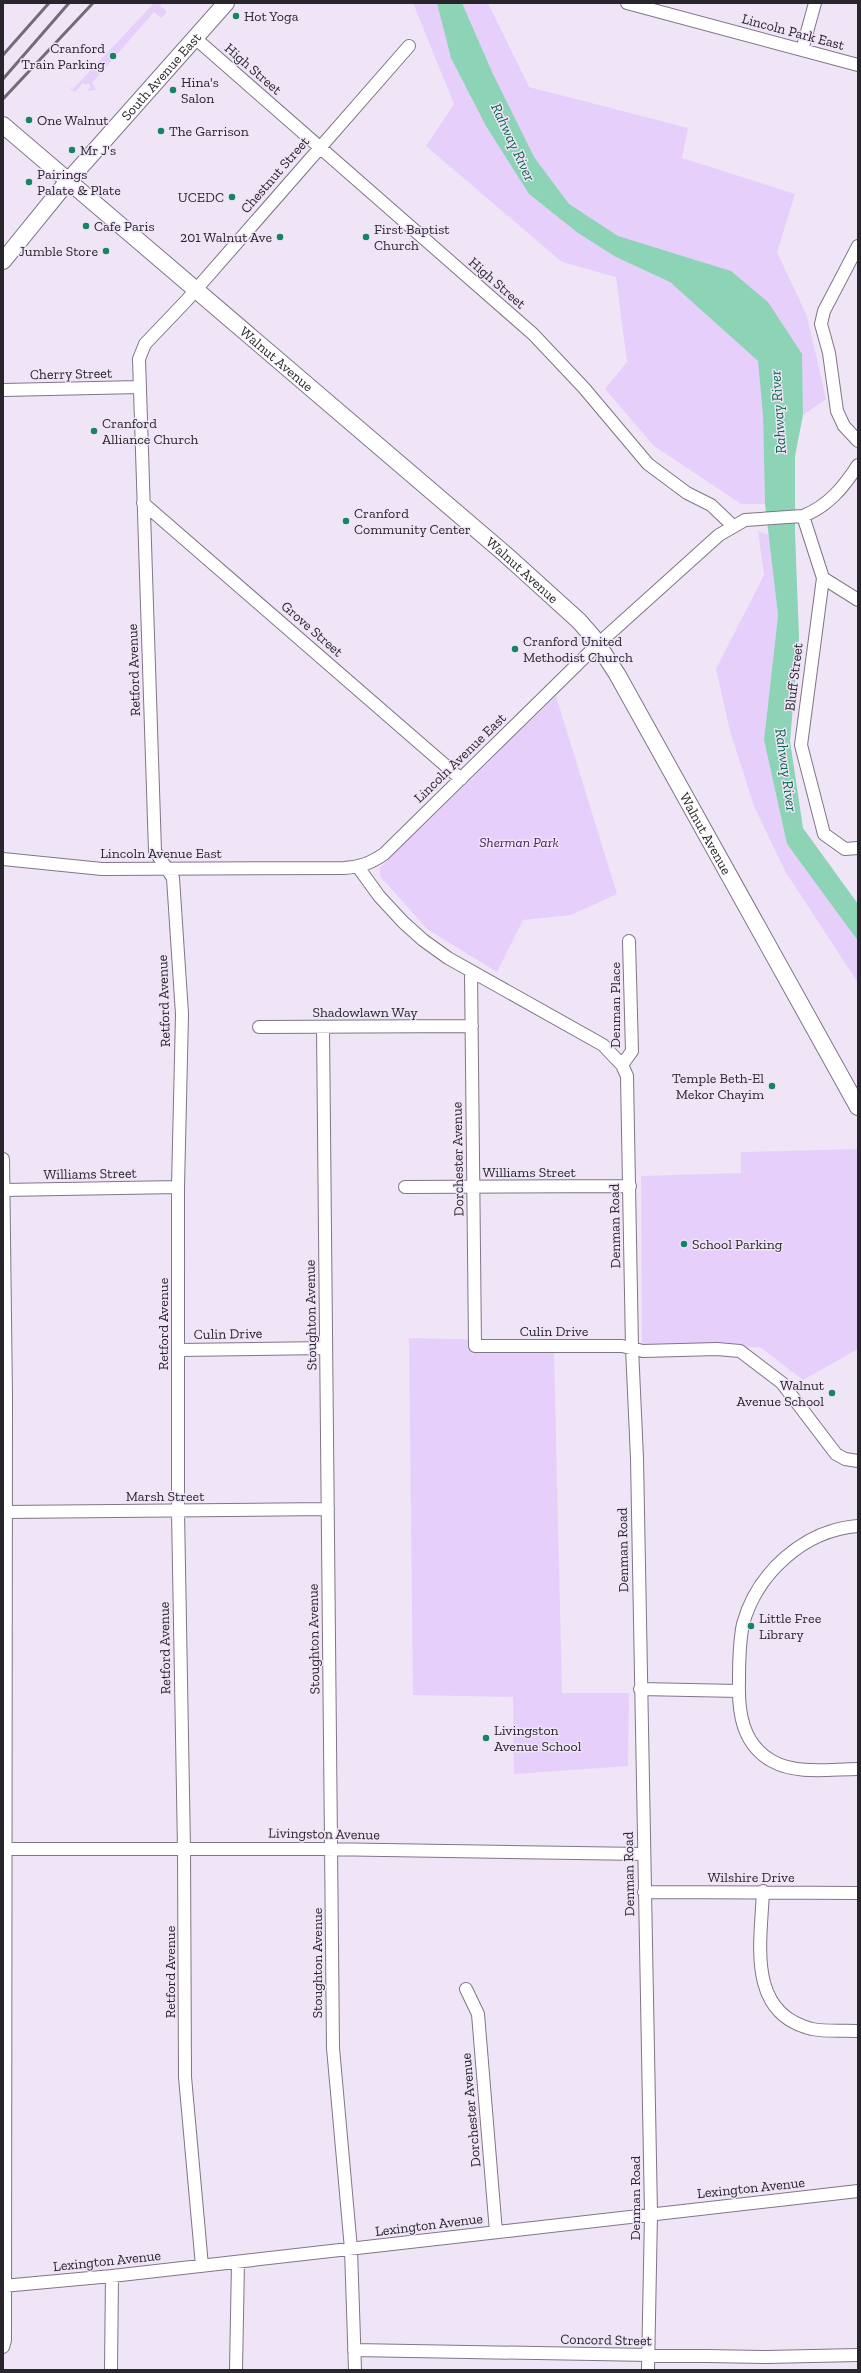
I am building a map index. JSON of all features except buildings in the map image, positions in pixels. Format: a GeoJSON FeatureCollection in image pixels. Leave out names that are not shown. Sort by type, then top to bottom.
{"type":"FeatureCollection","features":[{"type":"Feature","properties":{"kind":"street","name":"South Avenue East"},"geometry":{"type":"LineString","coordinates":[[3,261],[68,181],[226,3]]}},
{"type":"Feature","properties":{"kind":"street","name":"Lincoln Park East"},"geometry":{"type":"LineString","coordinates":[[627,3],[858,65]]}},
{"type":"Feature","properties":{"kind":"street"},"geometry":{"type":"LineString","coordinates":[[802,50],[815,3]]}},
{"type":"Feature","properties":{"kind":"street","name":"High Street"},"geometry":{"type":"LineString","coordinates":[[195,38],[533,334],[584,388],[648,464],[688,493],[711,505],[733,526]]}},
{"type":"Feature","properties":{"kind":"street","name":"Chestnut Street"},"geometry":{"type":"LineString","coordinates":[[140,387],[138,359],[145,344],[196,289],[409,46]]}},
{"type":"Feature","properties":{"kind":"street","name":"Walnut Avenue"},"geometry":{"type":"LineString","coordinates":[[3,125],[565,607],[598,644],[858,1106]]}},
{"type":"Feature","properties":{"kind":"street"},"geometry":{"type":"LineString","coordinates":[[858,246],[824,311],[821,324],[828,353],[836,411],[844,426],[858,441]]}},
{"type":"Feature","properties":{"kind":"street","name":"Cherry Street"},"geometry":{"type":"LineString","coordinates":[[3,390],[140,387]]}},
{"type":"Feature","properties":{"kind":"street","name":"Retford Avenue"},"geometry":{"type":"LineString","coordinates":[[140,387],[155,850],[173,878],[182,1014],[178,1187],[178,1511],[184,1849],[185,2077],[202,2266]]}},
{"type":"Feature","properties":{"kind":"street","name":"Lincoln Avenue East"},"geometry":{"type":"LineString","coordinates":[[3,859],[102,869],[358,867],[372,862],[384,854],[598,644],[719,536],[745,520],[801,516],[832,499],[858,465]]}},
{"type":"Feature","properties":{"kind":"street","name":"Grove Street"},"geometry":{"type":"LineString","coordinates":[[143,503],[461,779]]}},
{"type":"Feature","properties":{"kind":"street"},"geometry":{"type":"LineString","coordinates":[[801,516],[823,578],[858,600]]}},
{"type":"Feature","properties":{"kind":"street","name":"Bluff Street"},"geometry":{"type":"LineString","coordinates":[[823,578],[801,745],[824,834],[845,849],[858,848]]}},
{"type":"Feature","properties":{"kind":"street","name":"Denman Road"},"geometry":{"type":"LineString","coordinates":[[358,867],[379,896],[403,922],[423,940],[471,971],[603,1045],[622,1065],[628,1086],[632,1348],[637,1458],[650,2214],[648,2370]]}},
{"type":"Feature","properties":{"kind":"street","name":"Denman Place"},"geometry":{"type":"LineString","coordinates":[[622,1065],[632,1051],[629,941]]}},
{"type":"Feature","properties":{"kind":"street","name":"Dorchester Avenue"},"geometry":{"type":"LineString","coordinates":[[471,971],[475,1346]]}},
{"type":"Feature","properties":{"kind":"street","name":"Shadowlawn Way"},"geometry":{"type":"LineString","coordinates":[[259,1027],[472,1026]]}},
{"type":"Feature","properties":{"kind":"street","name":"Stoughton Avenue"},"geometry":{"type":"LineString","coordinates":[[323,1027],[333,2048],[351,2249],[355,2370]]}},
{"type":"Feature","properties":{"kind":"street"},"geometry":{"type":"LineString","coordinates":[[3,1159],[5,1849],[3,2347]]}},
{"type":"Feature","properties":{"kind":"street","name":"Williams Street"},"geometry":{"type":"LineString","coordinates":[[405,1187],[473,1188],[630,1186]]}},
{"type":"Feature","properties":{"kind":"street","name":"Williams Street"},"geometry":{"type":"LineString","coordinates":[[3,1190],[178,1187]]}},
{"type":"Feature","properties":{"kind":"street","name":"Culin Drive"},"geometry":{"type":"LineString","coordinates":[[475,1346],[622,1346],[643,1351],[717,1349],[740,1351],[782,1383],[836,1454],[845,1459],[858,1461]]}},
{"type":"Feature","properties":{"kind":"street","name":"Culin Drive"},"geometry":{"type":"LineString","coordinates":[[178,1350],[326,1348]]}},
{"type":"Feature","properties":{"kind":"street","name":"Marsh Street"},"geometry":{"type":"LineString","coordinates":[[4,1512],[328,1509]]}},
{"type":"Feature","properties":{"kind":"street"},"geometry":{"type":"LineString","coordinates":[[858,1526],[828,1532],[804,1544],[786,1557],[767,1576],[752,1599],[743,1625],[740,1649],[739,1691],[739,1708],[744,1728],[755,1747],[772,1760],[799,1770],[858,1769]]}},
{"type":"Feature","properties":{"kind":"street"},"geometry":{"type":"LineString","coordinates":[[640,1689],[739,1691]]}},
{"type":"Feature","properties":{"kind":"street","name":"Livingston Avenue"},"geometry":{"type":"LineString","coordinates":[[5,1849],[332,1849],[643,1854]]}},
{"type":"Feature","properties":{"kind":"street"},"geometry":{"type":"LineString","coordinates":[[763,1891],[760,1970],[769,1996],[782,2012],[799,2024],[819,2030],[858,2031]]}},
{"type":"Feature","properties":{"kind":"street","name":"Wilshire Drive"},"geometry":{"type":"LineString","coordinates":[[644,1892],[763,1891],[858,1893]]}},
{"type":"Feature","properties":{"kind":"street","name":"Dorchester Avenue"},"geometry":{"type":"LineString","coordinates":[[466,1989],[478,2014],[496,2232]]}},
{"type":"Feature","properties":{"kind":"street","name":"Lexington Avenue"},"geometry":{"type":"LineString","coordinates":[[3,2286],[112,2276],[858,2191]]}},
{"type":"Feature","properties":{"kind":"street"},"geometry":{"type":"LineString","coordinates":[[236,2370],[238,2262]]}},
{"type":"Feature","properties":{"kind":"street"},"geometry":{"type":"LineString","coordinates":[[111,2370],[112,2276]]}},
{"type":"Feature","properties":{"kind":"street","name":"Concord Street"},"geometry":{"type":"LineString","coordinates":[[354,2350],[767,2357],[858,2355]]}},
{"type":"Feature","properties":{"kind":"green space"},"geometry":{"type":"Polygon","coordinates":[[[154,3],[162,3],[160,6],[166,10],[166,13],[161,18],[154,12],[92,83],[96,90],[87,91],[91,86],[88,83],[86,85],[83,83],[75,92],[66,85],[73,89],[154,3]]]}},
{"type":"Feature","properties":{"kind":"green space"},"geometry":{"type":"Polygon","coordinates":[[[413,3],[488,3],[529,87],[688,128],[682,158],[795,194],[777,252],[807,316],[826,399],[803,415],[763,415],[765,504],[741,504],[654,446],[605,389],[627,362],[616,277],[562,262],[426,146],[454,104],[413,3]]]}},
{"type":"Feature","properties":{"kind":"green space"},"geometry":{"type":"Polygon","coordinates":[[[758,531],[769,535],[778,615],[764,740],[787,844],[858,941],[858,983],[785,871],[754,806],[730,731],[716,669],[764,575],[758,531]]]}},
{"type":"Feature","properties":{"kind":"green space","name":"Sherman Park"},"geometry":{"type":"Polygon","coordinates":[[[556,696],[617,894],[571,915],[523,920],[497,972],[427,929],[380,876],[380,868],[556,696]]]}},
{"type":"Feature","properties":{"kind":"green space"},"geometry":{"type":"Polygon","coordinates":[[[858,1149],[858,1349],[803,1380],[760,1347],[554,1352],[562,1693],[629,1693],[628,1766],[514,1774],[513,1697],[413,1695],[409,1338],[642,1344],[641,1176],[741,1173],[741,1152],[858,1149]]]}},
{"type":"Feature","properties":{"kind":"water","name":"Rahway River"},"geometry":{"type":"Polygon","coordinates":[[[437,3],[462,3],[493,74],[534,157],[569,204],[618,236],[731,271],[768,302],[802,354],[803,415],[795,456],[795,532],[799,637],[790,741],[803,828],[858,904],[858,941],[787,844],[764,740],[778,615],[765,504],[763,415],[758,361],[670,282],[616,257],[578,233],[529,194],[486,126],[451,58],[437,3]]]}},
{"type":"Feature","properties":{"kind":"railway"},"geometry":{"type":"LineString","coordinates":[[3,55],[49,3]]}},
{"type":"Feature","properties":{"kind":"railway"},"geometry":{"type":"LineString","coordinates":[[3,79],[69,3]]}},
{"type":"Feature","properties":{"kind":"railway"},"geometry":{"type":"LineString","coordinates":[[3,99],[93,3]]}},
{"type":"Feature","properties":{"kind":"place","name":"Hot Yoga"},"geometry":{"type":"Point","coordinates":[236,16]}},
{"type":"Feature","properties":{"kind":"place","name":"Cranford Train Parking"},"geometry":{"type":"Point","coordinates":[113,56]}},
{"type":"Feature","properties":{"kind":"place","name":"Hina's Salon"},"geometry":{"type":"Point","coordinates":[173,90]}},
{"type":"Feature","properties":{"kind":"place","name":"One Walnut"},"geometry":{"type":"Point","coordinates":[29,120]}},
{"type":"Feature","properties":{"kind":"place","name":"The Garrison"},"geometry":{"type":"Point","coordinates":[161,131]}},
{"type":"Feature","properties":{"kind":"place","name":"Mr J's"},"geometry":{"type":"Point","coordinates":[72,150]}},
{"type":"Feature","properties":{"kind":"place","name":"Pairings Palate & Plate"},"geometry":{"type":"Point","coordinates":[29,182]}},
{"type":"Feature","properties":{"kind":"place","name":"UCEDC"},"geometry":{"type":"Point","coordinates":[232,197]}},
{"type":"Feature","properties":{"kind":"place","name":"Cafe Paris"},"geometry":{"type":"Point","coordinates":[86,226]}},
{"type":"Feature","properties":{"kind":"place","name":"201 Walnut Ave"},"geometry":{"type":"Point","coordinates":[280,237]}},
{"type":"Feature","properties":{"kind":"place","name":"First Baptist Church"},"geometry":{"type":"Point","coordinates":[366,237]}},
{"type":"Feature","properties":{"kind":"place","name":"Jumble Store"},"geometry":{"type":"Point","coordinates":[106,251]}},
{"type":"Feature","properties":{"kind":"place","name":"Cranford Alliance Church"},"geometry":{"type":"Point","coordinates":[94,431]}},
{"type":"Feature","properties":{"kind":"place","name":"Cranford Community Center"},"geometry":{"type":"Point","coordinates":[346,521]}},
{"type":"Feature","properties":{"kind":"place","name":"Cranford United Methodist Church"},"geometry":{"type":"Point","coordinates":[515,649]}},
{"type":"Feature","properties":{"kind":"place","name":"Temple Beth-El Mekor Chayim"},"geometry":{"type":"Point","coordinates":[772,1086]}},
{"type":"Feature","properties":{"kind":"place","name":"School Parking"},"geometry":{"type":"Point","coordinates":[684,1244]}},
{"type":"Feature","properties":{"kind":"place","name":"Walnut Avenue School"},"geometry":{"type":"Point","coordinates":[832,1393]}},
{"type":"Feature","properties":{"kind":"place","name":"Little Free Library"},"geometry":{"type":"Point","coordinates":[751,1626]}},
{"type":"Feature","properties":{"kind":"place","name":"Livingston Avenue School"},"geometry":{"type":"Point","coordinates":[486,1738]}}]}
